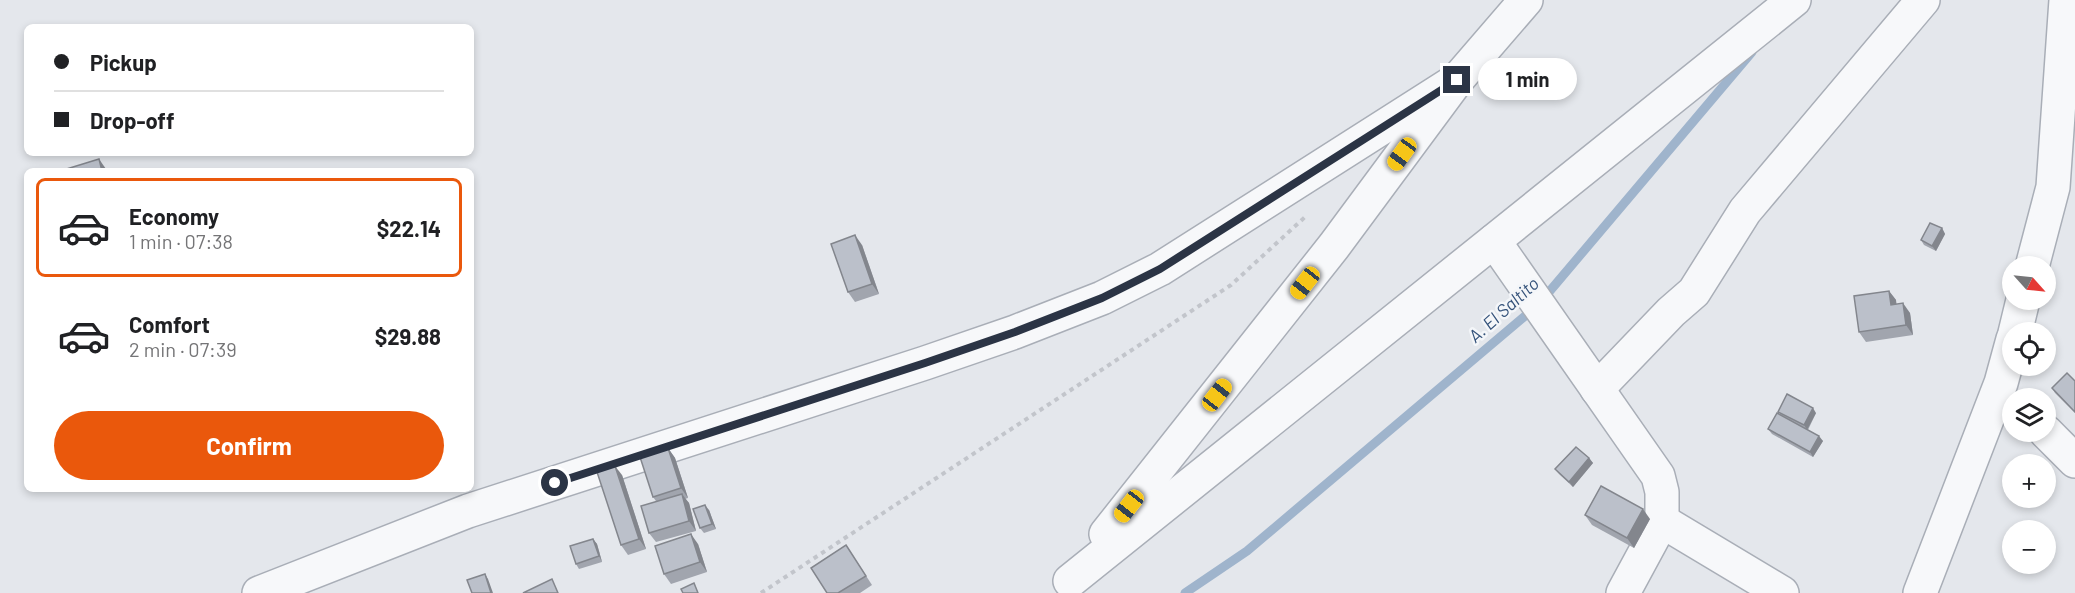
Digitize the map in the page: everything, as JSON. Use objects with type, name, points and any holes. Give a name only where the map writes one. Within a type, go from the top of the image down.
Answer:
[{"type":"street","points":[[1064,587],[1334,246],[1457,80],[1526,0]]},
{"type":"street","points":[[1064,587],[1794,0]]},
{"type":"street","points":[[1597,389],[1671,312],[1694,292],[1745,211],[1923,0]]},
{"type":"street","points":[[2035,256],[2054,187],[2066,0]]},
{"type":"street","points":[[259,593],[468,511],[925,363],[1015,332],[1102,298],[1160,269],[1457,80]]},
{"type":"street","points":[[1494,241],[1658,476],[1662,492],[1662,520],[1623,593]]},
{"type":"street","points":[[1920,593],[2002,407]]},
{"type":"street","points":[[2056,442],[2075,461]]},
{"type":"street","points":[[1662,520],[1782,593]]},
{"type":"path","points":[[761,593],[1231,285],[1309,214]]},
{"type":"building","points":[[99,159],[101,168],[70,168]]},
{"type":"building","points":[[1930,223],[1942,228],[1932,246],[1921,240]]},
{"type":"building","points":[[855,235],[872,284],[848,292],[831,244]]},
{"type":"building","points":[[1889,291],[1891,305],[1903,303],[1906,325],[1859,332],[1854,296]]},
{"type":"building","points":[[2067,373],[2075,381],[2075,412],[2056,392],[2056,388],[2052,388]]},
{"type":"building","points":[[1787,394],[1813,408],[1804,425],[1778,412]]},
{"type":"building","points":[[1777,413],[1819,436],[1810,452],[1768,429]]},
{"type":"building","points":[[1576,447],[1589,458],[1569,482],[1555,469]]},
{"type":"building","points":[[668,448],[681,488],[653,497],[640,457]]},
{"type":"building","points":[[615,466],[639,539],[621,545],[597,472]]},
{"type":"building","points":[[1601,486],[1643,509],[1627,538],[1585,515]]},
{"type":"building","points":[[682,494],[689,521],[649,533],[641,506]]},
{"type":"building","points":[[705,505],[712,524],[700,528],[693,509]]},
{"type":"building","points":[[691,534],[700,562],[664,574],[655,546]]},
{"type":"building","points":[[593,539],[599,556],[576,564],[570,546]]},
{"type":"building","points":[[846,545],[866,576],[838,593],[827,593],[811,568]]},
{"type":"building","points":[[485,574],[491,593],[472,593],[467,580]]},
{"type":"building","points":[[552,579],[558,593],[523,593]]},
{"type":"building","points":[[694,583],[698,593],[683,593],[681,589]]},
{"type":"waterway","name":"A. El Saltito","points":[[1185,593],[1247,551],[1538,305],[1752,52]]},
{"type":"route","points":[[555,483],[925,363],[1015,332],[1102,298],[1160,269],[1457,80]]}]
